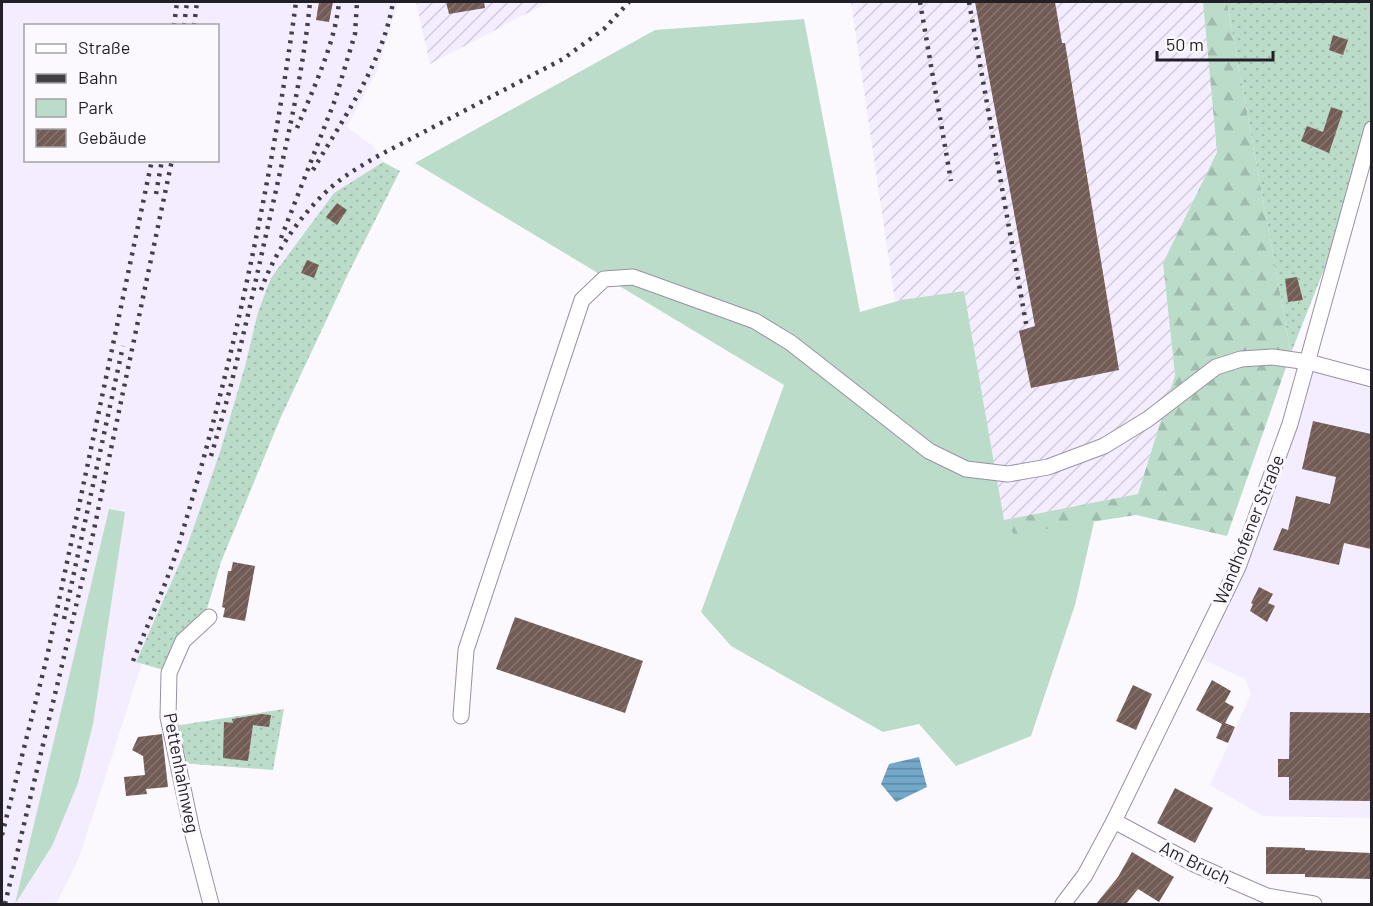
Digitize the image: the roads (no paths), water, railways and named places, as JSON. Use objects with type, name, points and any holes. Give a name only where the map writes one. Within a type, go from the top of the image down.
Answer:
[{"type":"street","name":"Wandhofener Straße","points":[[1063,904],[1085,875],[1114,821],[1238,567],[1290,424],[1371,129]]},
{"type":"street","points":[[461,716],[466,650],[582,300],[604,279],[633,277],[755,321],[791,343],[929,451],[966,469],[1008,474],[1048,467],[1104,446],[1148,419],[1216,367],[1241,359],[1273,357],[1308,362],[1371,379]]},
{"type":"street","name":"Pettenhahnweg","points":[[209,618],[183,641],[170,673],[168,717],[192,831],[211,904]]},
{"type":"street","name":"Am Bruch","points":[[1114,821],[1196,865],[1267,896],[1314,904]]},
{"type":"water","points":[[919,757],[927,787],[896,802],[881,784],[889,764]]},
{"type":"railway","points":[[174,24],[177,2]]},
{"type":"railway","points":[[184,24],[187,2]]},
{"type":"railway","points":[[194,24],[197,2]]},
{"type":"railway","points":[[133,661],[178,547],[216,413],[262,208],[296,2]]},
{"type":"railway","points":[[211,456],[243,337],[288,137],[310,2]]},
{"type":"railway","points":[[297,128],[328,50],[339,2]]},
{"type":"railway","points":[[281,238],[335,100],[355,34],[357,2]]},
{"type":"railway","points":[[313,170],[361,89],[381,47],[393,2]]},
{"type":"railway","points":[[261,290],[273,262],[298,223],[340,180],[378,156],[563,59],[604,29],[629,2]]},
{"type":"railway","points":[[920,2],[951,181]]},
{"type":"railway","points":[[969,2],[1027,329]]},
{"type":"railway","points":[[2,835],[47,657],[152,162]]},
{"type":"railway","points":[[156,194],[162,162]]},
{"type":"railway","points":[[5,904],[92,539],[172,162]]},
{"type":"railway","points":[[64,619],[123,346]]}]
